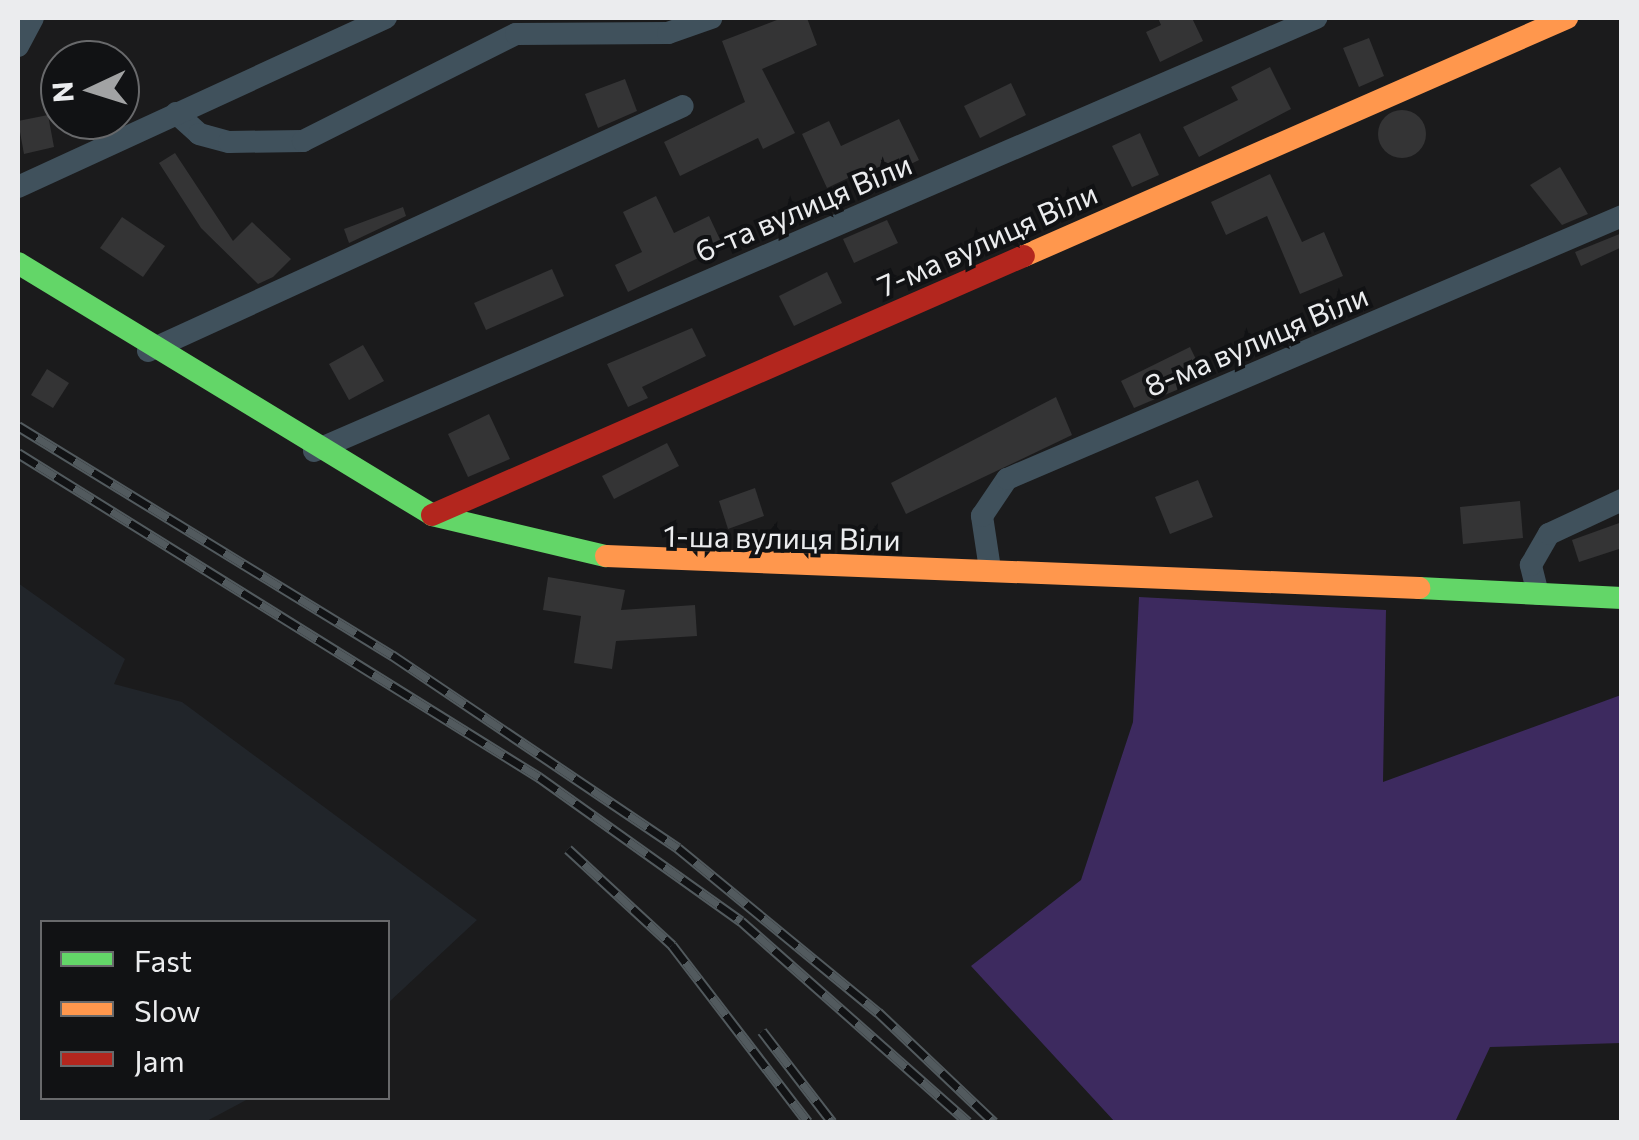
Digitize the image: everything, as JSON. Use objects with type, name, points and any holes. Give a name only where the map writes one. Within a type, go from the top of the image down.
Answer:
[{"type":"main road","name":"7-ма вулиця Віли","points":[[432,515],[1566,18]]},
{"type":"main road","name":"1-ша вулиця Віли","points":[[18,263],[148,351],[314,451],[432,515],[652,564],[990,569],[1622,598]]},
{"type":"street","points":[[18,46],[33,18]]},
{"type":"street","points":[[20,181],[386,18]]},
{"type":"street","points":[[176,113],[199,134],[229,142],[303,141],[516,34],[668,33],[710,18]]},
{"type":"street","name":"6-та вулиця Віли","points":[[314,451],[1316,18]]},
{"type":"street","points":[[148,351],[683,106]]},
{"type":"street","name":"8-ма вулиця Віли","points":[[990,569],[982,516],[1008,479],[1622,216]]},
{"type":"street","points":[[1538,594],[1532,565],[1549,534],[1622,500]]},
{"type":"shaded area","points":[[18,583],[125,659],[114,684],[182,702],[477,920],[390,1001],[390,920],[40,920],[40,1100],[246,1100],[205,1122],[18,1122]]},
{"type":"shaded area","points":[[1139,597],[1386,610],[1383,782],[1621,695],[1621,1043],[1490,1047],[1455,1122],[1115,1122],[971,966],[1081,880],[1133,722]]},
{"type":"building","points":[[782,18],[807,18],[817,45],[762,69],[795,133],[763,149],[758,138],[680,176],[664,142],[745,102],[722,41]]},
{"type":"building","points":[[1158,18],[1192,18],[1203,41],[1160,62],[1146,32],[1161,25]]},
{"type":"building","points":[[1369,38],[1384,76],[1359,87],[1343,48]]},
{"type":"building","points":[[1270,67],[1291,109],[1199,157],[1183,127],[1238,100],[1231,87]]},
{"type":"building","points":[[625,79],[637,111],[598,128],[585,94]]},
{"type":"building","points":[[1011,83],[1026,115],[980,138],[964,106]]},
{"type":"building","points":[[1402,110],[1419,117],[1426,134],[1419,151],[1402,158],[1385,151],[1378,134],[1385,117]]},
{"type":"building","points":[[40,117],[40,140],[53,140],[54,147],[24,154],[18,121]]},
{"type":"building","points":[[899,119],[919,160],[870,184],[863,171],[827,188],[802,134],[829,121],[841,146]]},
{"type":"building","points":[[1140,133],[1159,175],[1132,187],[1112,146]]},
{"type":"building","points":[[175,153],[233,241],[252,222],[291,259],[273,277],[258,284],[201,228],[159,163]]},
{"type":"building","points":[[1560,167],[1588,214],[1562,225],[1530,185]]},
{"type":"building","points":[[1270,174],[1302,242],[1324,232],[1343,276],[1300,294],[1267,216],[1226,235],[1211,202]]},
{"type":"building","points":[[656,196],[674,233],[709,216],[723,246],[628,292],[615,265],[642,252],[623,212]]},
{"type":"building","points":[[403,207],[406,216],[349,243],[344,229]]},
{"type":"building","points":[[122,217],[165,246],[143,277],[100,248]]},
{"type":"building","points":[[887,220],[898,243],[854,263],[843,239]]},
{"type":"building","points":[[1622,233],[1622,247],[1581,266],[1575,252]]},
{"type":"building","points":[[552,269],[564,296],[486,330],[474,303]]},
{"type":"building","points":[[827,272],[842,303],[794,326],[779,296]]},
{"type":"building","points":[[692,328],[706,356],[642,387],[648,398],[628,407],[607,364]]},
{"type":"building","points":[[363,345],[384,381],[349,400],[329,364]]},
{"type":"building","points":[[1190,347],[1205,378],[1134,408],[1121,381]]},
{"type":"building","points":[[47,369],[69,383],[53,408],[31,395]]},
{"type":"building","points":[[1056,397],[1072,435],[906,514],[891,483]]},
{"type":"building","points":[[489,414],[510,459],[468,477],[448,434]]},
{"type":"building","points":[[667,443],[679,466],[614,499],[602,476]]},
{"type":"building","points":[[1198,480],[1213,517],[1170,534],[1155,497]]},
{"type":"building","points":[[755,488],[764,516],[728,529],[719,501]]},
{"type":"building","points":[[1520,501],[1523,538],[1463,544],[1460,507]]},
{"type":"building","points":[[1622,522],[1622,548],[1579,562],[1572,540]]},
{"type":"building","points":[[548,577],[625,590],[621,610],[695,605],[697,636],[616,641],[612,669],[574,663],[581,616],[543,610]]},
{"type":"railway","points":[[18,426],[392,655],[678,848],[878,1012],[994,1122]]},
{"type":"railway","points":[[18,453],[539,777],[741,921],[968,1122]]},
{"type":"railway","points":[[568,849],[672,945],[808,1122]]},
{"type":"railway","points":[[762,1031],[832,1122]]},
{"type":"traffic: fast","points":[[18,263],[432,515],[606,556]]},
{"type":"traffic: fast","points":[[1419,588],[1622,598]]},
{"type":"traffic: slow","points":[[1024,256],[1567,18]]},
{"type":"traffic: slow","points":[[606,556],[1419,588]]},
{"type":"traffic: jam","points":[[432,515],[1024,256]]}]
